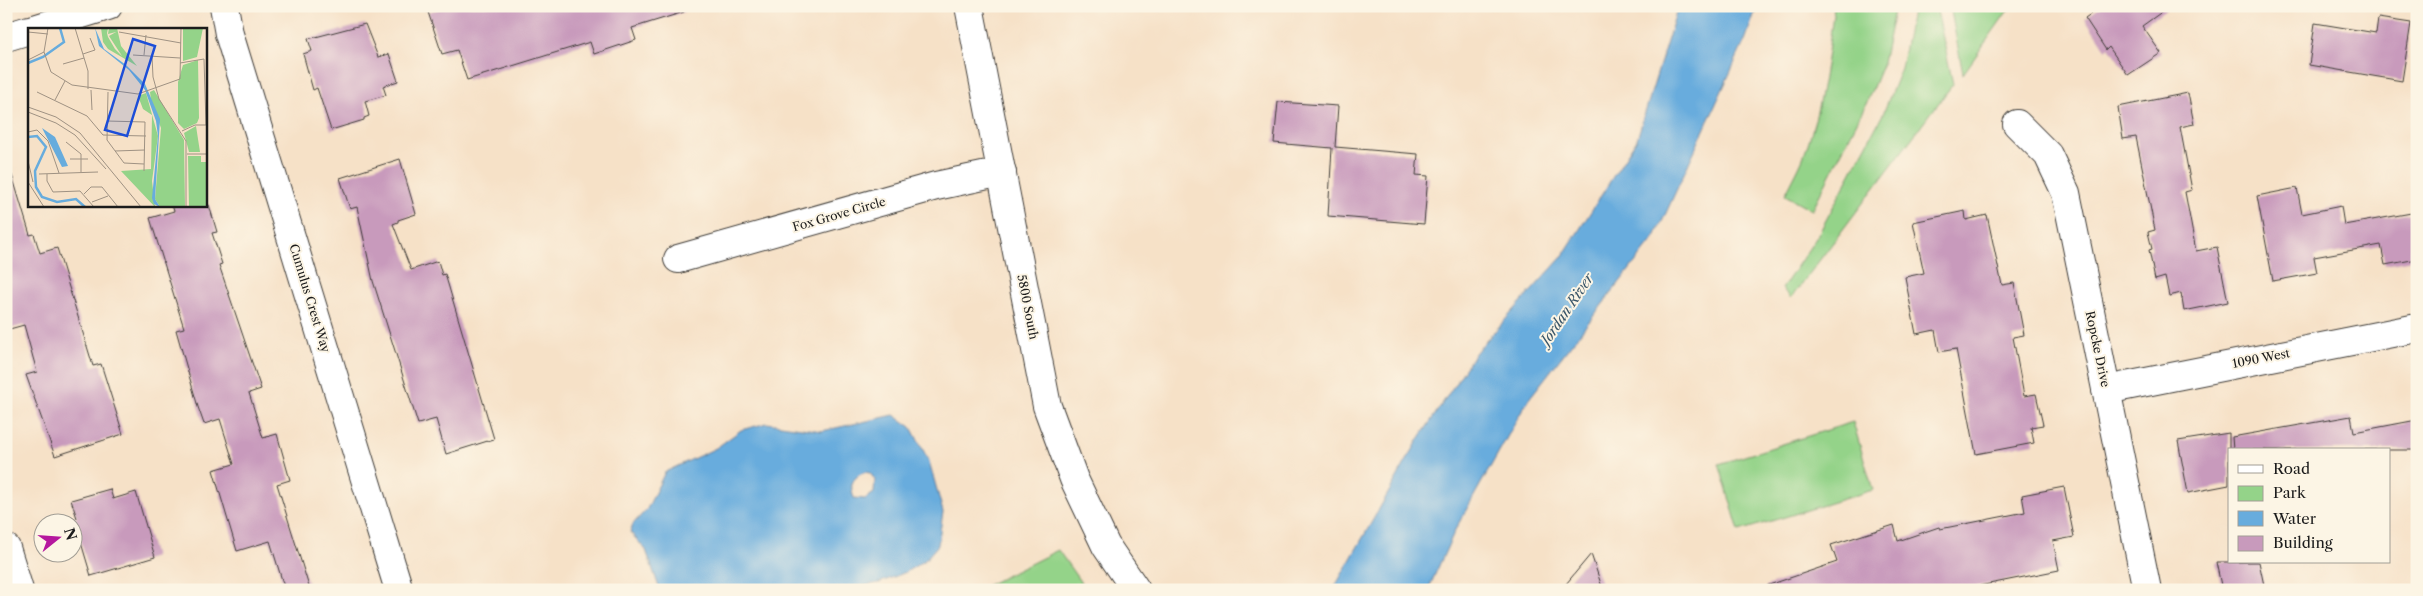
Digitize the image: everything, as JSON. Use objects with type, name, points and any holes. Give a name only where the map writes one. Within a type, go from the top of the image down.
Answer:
[{"type":"street","points":[[37,28],[108,6]]},
{"type":"street","name":"Cumulus Crest Way","points":[[224,6],[229,34],[399,590]]},
{"type":"street","name":"5800 South","points":[[969,6],[1047,406],[1074,478],[1106,546],[1136,590]]},
{"type":"street","points":[[6,37],[28,30]]},
{"type":"street","name":"Ropcke Drive","points":[[2017,124],[2048,155],[2066,193],[2147,590]]},
{"type":"street","name":"Fox Grove Circle","points":[[678,259],[936,186],[1002,172]]},
{"type":"street","name":"1090 West","points":[[2106,390],[2417,328]]},
{"type":"street","points":[[6,548],[19,590]]},
{"type":"green space","points":[[1834,6],[1895,6],[1883,63],[1866,104],[1812,210],[1785,195],[1804,156],[1812,133],[1827,61]]},
{"type":"green space","points":[[1913,6],[1936,6],[1953,84],[1791,298],[1782,289],[1818,235],[1883,114],[1901,68]]},
{"type":"green space","points":[[1950,6],[2011,6],[1963,74]]},
{"type":"green space","points":[[1853,422],[1873,490],[1739,531],[1719,464]]},
{"type":"green space","points":[[1058,550],[1086,590],[985,590],[986,586]]},
{"type":"water","name":"Jordan River","points":[[1678,6],[1757,6],[1746,38],[1655,237],[1528,400],[1456,528],[1428,590],[1333,590],[1419,439],[1476,352],[1562,257],[1637,139]]},
{"type":"water","points":[[894,415],[911,427],[929,461],[943,512],[938,545],[925,560],[906,572],[879,583],[843,590],[660,590],[646,550],[630,532],[633,524],[647,509],[665,472],[716,448],[741,430],[767,423],[822,431]],"holes":[[[865,472],[870,473],[875,480],[874,493],[865,499],[854,498],[852,489],[854,479]]]},
{"type":"building","points":[[449,6],[683,6],[684,12],[632,28],[636,40],[594,54],[590,42],[467,80],[457,50],[442,54],[428,12]]},
{"type":"building","points":[[2102,6],[2170,6],[2142,26],[2161,53],[2128,75],[2109,47],[2106,50],[2085,18]]},
{"type":"building","points":[[2378,18],[2411,23],[2402,81],[2309,65],[2315,23],[2376,33]]},
{"type":"building","points":[[365,24],[378,57],[389,54],[398,81],[383,86],[386,95],[365,101],[369,116],[364,118],[364,120],[331,130],[317,88],[313,90],[303,54],[312,51],[308,39]]},
{"type":"building","points":[[2188,93],[2194,124],[2180,127],[2192,190],[2185,192],[2196,251],[2217,247],[2228,302],[2184,311],[2181,293],[2169,296],[2165,277],[2155,280],[2149,250],[2152,249],[2148,232],[2155,230],[2136,137],[2123,139],[2118,107]]},
{"type":"building","points":[[1278,102],[1338,106],[1335,147],[1418,154],[1416,175],[1428,176],[1424,224],[1328,216],[1332,148],[1274,143]]},
{"type":"building","points":[[400,159],[416,214],[398,220],[398,222],[393,224],[411,270],[438,261],[442,275],[445,274],[494,439],[446,454],[436,419],[418,424],[373,281],[357,207],[350,209],[340,178]]},
{"type":"building","points":[[12,175],[30,235],[34,234],[40,253],[57,248],[93,366],[101,364],[123,434],[55,456],[26,375],[37,372],[24,325],[6,330],[6,176]]},
{"type":"building","points":[[2297,188],[2302,214],[2341,206],[2344,225],[2417,212],[2417,259],[2385,265],[2381,245],[2314,257],[2317,273],[2273,281],[2257,196]]},
{"type":"building","points":[[209,205],[217,232],[212,233],[222,264],[219,265],[261,389],[249,393],[263,438],[277,434],[290,480],[277,484],[310,590],[285,590],[270,541],[237,551],[213,470],[234,464],[220,419],[204,424],[198,407],[176,330],[184,328],[150,218],[174,211],[172,206]]},
{"type":"building","points":[[1965,211],[1966,220],[1987,215],[2002,285],[2014,283],[2024,335],[2013,337],[2024,396],[2036,394],[2043,425],[2031,427],[2034,443],[1976,454],[1956,349],[1939,352],[1935,330],[1916,334],[1905,277],[1924,273],[1913,222]]},
{"type":"building","points":[[2351,416],[2354,432],[2417,420],[2417,450],[2390,450],[2390,448],[2233,448],[2232,437]]},
{"type":"building","points":[[2229,433],[2228,485],[2188,493],[2178,441]]},
{"type":"building","points":[[2064,487],[2074,537],[2053,541],[2059,570],[1959,590],[1767,590],[1766,586],[1837,562],[1831,545],[1894,525],[1898,541],[1939,527],[1940,529],[2025,512],[2022,495]]},
{"type":"building","points":[[110,489],[113,499],[136,492],[155,557],[91,576],[82,546],[82,514],[76,514],[71,500]]},
{"type":"building","points":[[1591,554],[1603,590],[1561,590]]},
{"type":"building","points":[[2216,562],[2259,564],[2265,590],[2222,590]]}]
